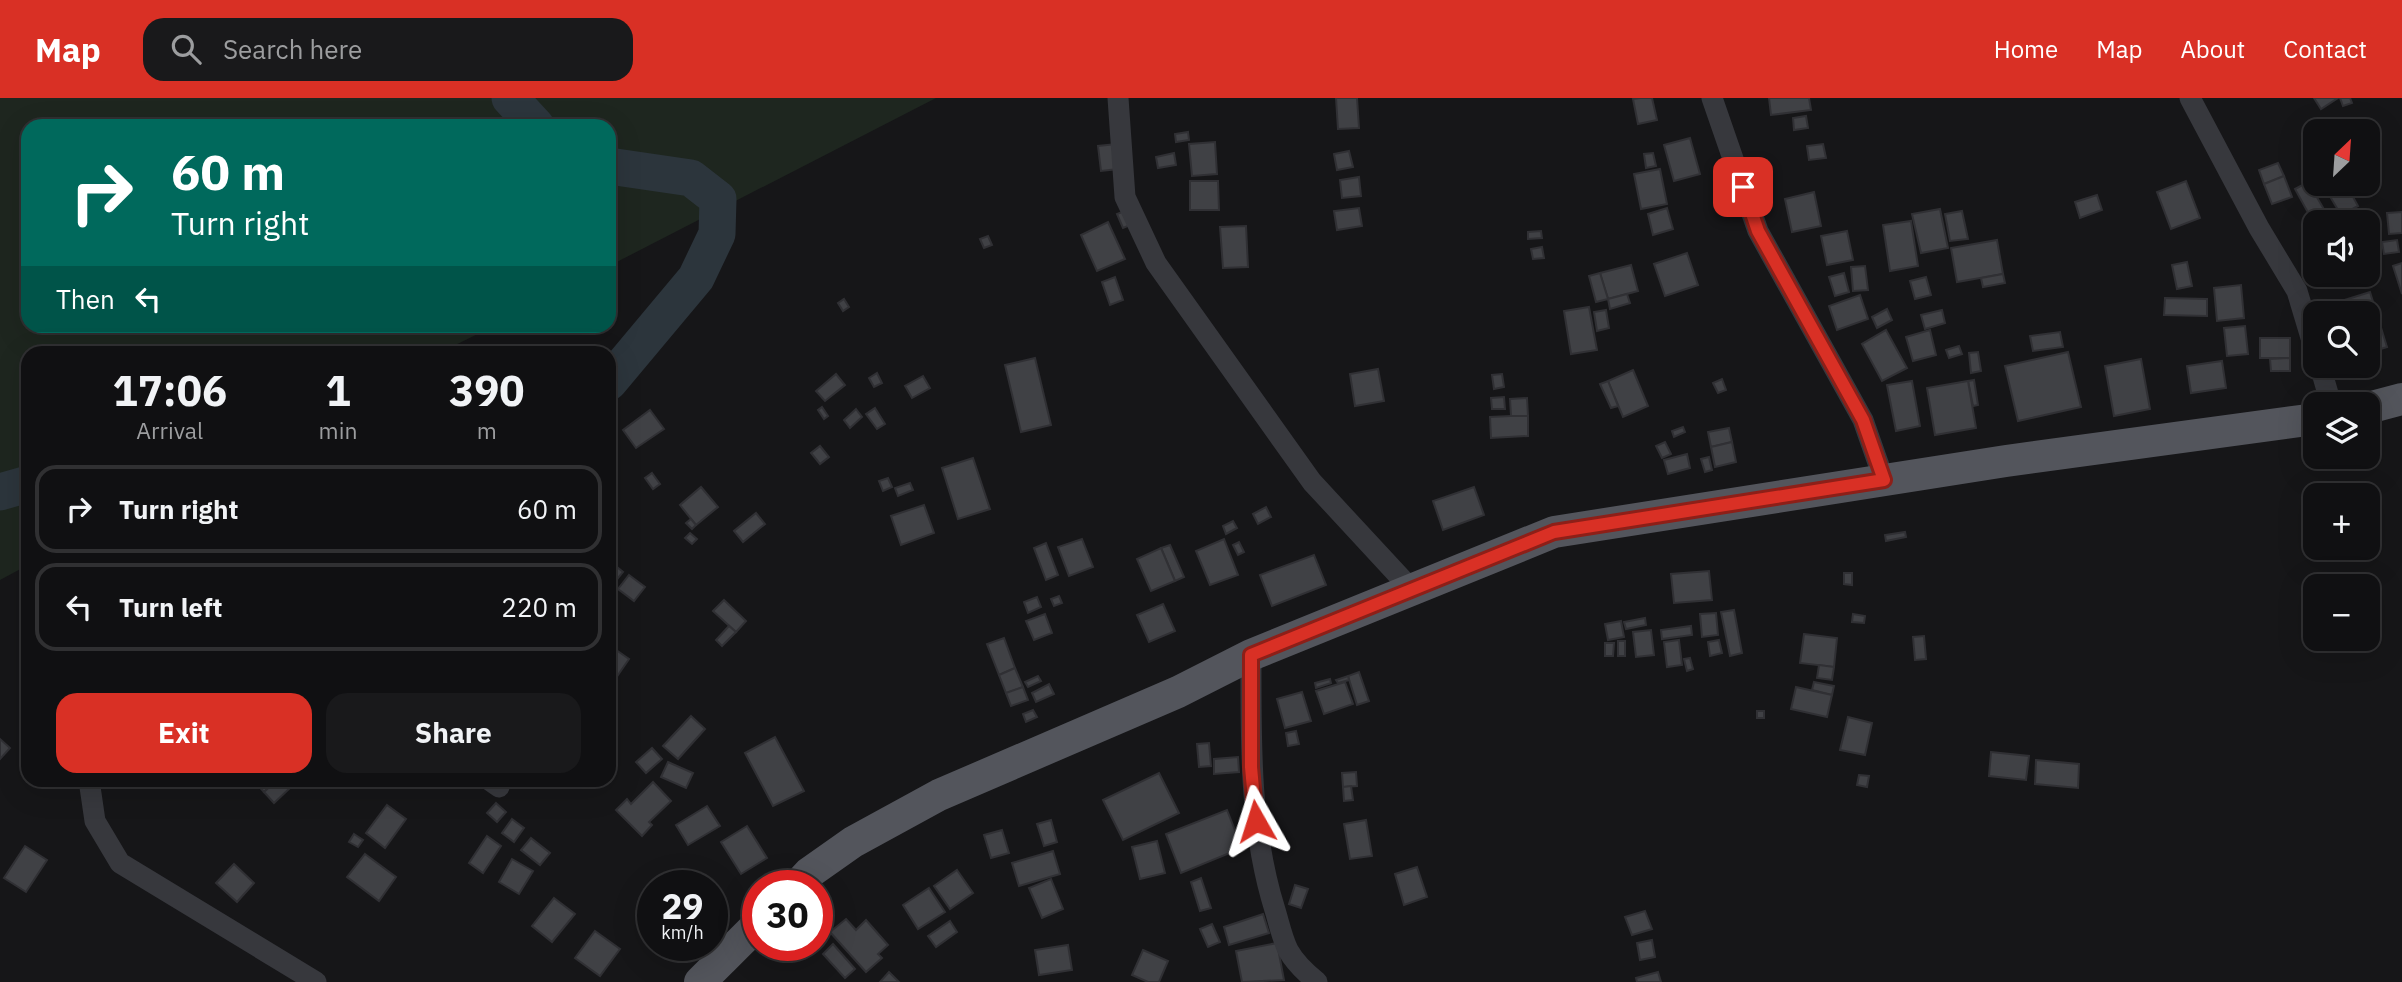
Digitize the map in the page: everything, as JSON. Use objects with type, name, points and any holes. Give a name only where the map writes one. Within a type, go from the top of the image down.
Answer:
[{"type":"main road","points":[[2380,405],[2402,399]]},
{"type":"main road","points":[[813,870],[853,842],[939,795],[1178,692],[1251,655],[1554,532],[1884,480],[2303,421]]},
{"type":"main road","points":[[700,982],[742,940]]},
{"type":"street","points":[[1118,98],[1125,197],[1156,263],[1312,482],[1412,590]]},
{"type":"street","points":[[1712,98],[1758,231],[1863,420],[1884,480]]},
{"type":"street","points":[[2190,98],[2259,228],[2297,291],[2303,311]]},
{"type":"street","points":[[1251,655],[1251,767],[1256,821],[1266,879],[1288,950],[1301,968],[1317,982]]},
{"type":"street","points":[[90,787],[95,821],[120,863],[316,982]]},
{"type":"shaded area","points":[[0,98],[936,98],[616,262],[616,119],[21,119],[21,333],[480,333],[453,346],[21,346],[21,569],[0,580]]},
{"type":"building","points":[[1336,98],[1357,98],[1359,128],[1338,129]]},
{"type":"building","points":[[1652,98],[1657,120],[1638,124],[1633,99]]},
{"type":"building","points":[[1769,98],[1809,98],[1811,110],[1771,115]]},
{"type":"building","points":[[2314,98],[2338,98],[2321,109]]},
{"type":"building","points":[[2340,98],[2350,98],[2352,103],[2343,106]]},
{"type":"building","points":[[1806,116],[1808,128],[1794,130],[1793,118]]},
{"type":"building","points":[[1188,132],[1189,140],[1176,142],[1175,134]]},
{"type":"building","points":[[1690,138],[1700,174],[1674,181],[1664,145]]},
{"type":"building","points":[[1215,142],[1217,174],[1192,176],[1189,144]]},
{"type":"building","points":[[1116,144],[1118,169],[1101,171],[1098,146]]},
{"type":"building","points":[[1823,144],[1826,158],[1809,160],[1807,146]]},
{"type":"building","points":[[1349,151],[1353,167],[1337,170],[1334,154]]},
{"type":"building","points":[[1174,153],[1176,165],[1158,168],[1156,157]]},
{"type":"building","points":[[1653,153],[1656,166],[1646,168],[1644,154]]},
{"type":"building","points":[[2278,163],[2284,176],[2264,184],[2259,170]]},
{"type":"building","points":[[1660,169],[1667,204],[1641,209],[1634,174]]},
{"type":"building","points":[[2284,176],[2292,197],[2272,204],[2264,184]]},
{"type":"building","points":[[1359,177],[1361,196],[1342,198],[1340,180]]},
{"type":"building","points":[[1190,181],[1218,181],[1219,210],[1190,210]]},
{"type":"building","points":[[2186,181],[2200,218],[2171,229],[2157,192]]},
{"type":"building","points":[[2303,185],[2303,196],[2316,196],[2324,210],[2307,210],[2295,189]]},
{"type":"building","points":[[1814,192],[1821,226],[1792,232],[1785,199]]},
{"type":"building","points":[[2097,195],[2102,210],[2080,218],[2075,202]]},
{"type":"building","points":[[2330,196],[2353,196],[2358,206],[2350,210],[2338,210]]},
{"type":"building","points":[[1359,208],[1362,226],[1337,230],[1334,211]]},
{"type":"building","points":[[1667,208],[1673,229],[1653,235],[1648,214]]},
{"type":"building","points":[[1129,209],[1135,223],[1123,228],[1117,214]]},
{"type":"building","points":[[1940,209],[1948,248],[1921,253],[1912,214]]},
{"type":"building","points":[[1962,211],[1968,239],[1950,241],[1945,214]]},
{"type":"building","points":[[2402,212],[2402,233],[2389,234],[2387,213]]},
{"type":"building","points":[[1911,221],[1918,266],[1890,271],[1883,225]]},
{"type":"building","points":[[1108,222],[1125,259],[1097,271],[1081,235]]},
{"type":"building","points":[[1246,226],[1248,267],[1223,268],[1220,227]]},
{"type":"building","points":[[1541,231],[1542,238],[1528,239],[1528,232]]},
{"type":"building","points":[[1847,231],[1853,260],[1827,265],[1821,236]]},
{"type":"building","points":[[988,236],[992,245],[984,248],[980,239]]},
{"type":"building","points":[[1997,240],[2003,274],[1957,282],[1951,248]]},
{"type":"building","points":[[2397,240],[2399,252],[2384,254],[2382,242]]},
{"type":"building","points":[[1542,247],[1544,258],[1533,259],[1531,249]]},
{"type":"building","points":[[1687,253],[1698,285],[1665,296],[1654,264]]},
{"type":"building","points":[[2187,262],[2192,286],[2177,289],[2172,265]]},
{"type":"building","points":[[2402,263],[2402,294],[2393,266]]},
{"type":"building","points":[[1631,265],[1638,291],[1608,299],[1600,273]]},
{"type":"building","points":[[1865,266],[1868,290],[1853,291],[1851,267]]},
{"type":"building","points":[[1600,273],[1608,299],[1596,302],[1589,276]]},
{"type":"building","points":[[1844,273],[1849,292],[1835,296],[1829,277]]},
{"type":"building","points":[[2003,274],[2005,283],[1983,287],[1981,278]]},
{"type":"building","points":[[1115,277],[1123,300],[1110,305],[1102,282]]},
{"type":"building","points":[[1926,277],[1931,295],[1915,299],[1910,281]]},
{"type":"building","points":[[2241,285],[2244,318],[2217,321],[2214,288]]},
{"type":"building","points":[[2370,292],[2373,301],[2342,301]]},
{"type":"building","points":[[1627,294],[1630,303],[1610,309],[1608,299]]},
{"type":"building","points":[[1860,295],[1868,319],[1837,330],[1829,306]]},
{"type":"building","points":[[2165,298],[2207,299],[2207,316],[2164,315]]},
{"type":"building","points":[[844,299],[849,307],[843,311],[838,303]]},
{"type":"building","points":[[1589,307],[1597,350],[1571,354],[1564,311]]},
{"type":"building","points":[[1887,309],[1892,320],[1877,328],[1872,317]]},
{"type":"building","points":[[1606,310],[1609,328],[1597,331],[1594,312]]},
{"type":"building","points":[[1942,310],[1945,323],[1925,329],[1921,315]]},
{"type":"building","points":[[2380,324],[2387,347],[2380,349]]},
{"type":"building","points":[[2245,326],[2248,354],[2227,356],[2224,328]]},
{"type":"building","points":[[1886,330],[1907,368],[1882,381],[1862,344]]},
{"type":"building","points":[[1930,330],[1936,355],[1913,361],[1906,337]]},
{"type":"building","points":[[2060,332],[2063,347],[2033,351],[2030,336]]},
{"type":"building","points":[[2260,338],[2290,338],[2290,358],[2260,358]]},
{"type":"building","points":[[1959,346],[1962,354],[1949,358],[1946,350]]},
{"type":"building","points":[[1978,352],[1981,371],[1971,373],[1969,353]]},
{"type":"building","points":[[2068,352],[2081,407],[2018,421],[2005,366]]},
{"type":"building","points":[[1035,358],[1051,425],[1021,432],[1005,365]]},
{"type":"building","points":[[2290,358],[2290,371],[2271,371],[2270,359]]},
{"type":"building","points":[[2141,359],[2150,409],[2114,416],[2105,366]]},
{"type":"building","points":[[2222,361],[2226,388],[2191,393],[2187,366]]},
{"type":"building","points":[[1378,369],[1384,401],[1355,406],[1350,374]]},
{"type":"building","points":[[1633,370],[1648,406],[1623,417],[1608,381]]},
{"type":"building","points":[[877,373],[882,383],[874,387],[869,378]]},
{"type":"building","points":[[836,374],[845,385],[825,401],[816,391]]},
{"type":"building","points":[[1502,374],[1504,387],[1494,389],[1492,375]]},
{"type":"building","points":[[923,376],[930,388],[912,398],[905,386]]},
{"type":"building","points":[[1722,379],[1726,390],[1718,393],[1713,383]]},
{"type":"building","points":[[1974,380],[1978,405],[1973,406],[1968,381]]},
{"type":"building","points":[[1608,381],[1618,406],[1611,408],[1600,384]]},
{"type":"building","points":[[1912,381],[1920,426],[1896,431],[1887,385]]},
{"type":"building","points":[[1968,381],[1976,428],[1935,435],[1927,388]]},
{"type":"building","points":[[1504,397],[1505,409],[1492,409],[1491,398]]},
{"type":"building","points":[[1527,398],[1528,416],[1511,416],[1510,399]]},
{"type":"building","points":[[822,407],[828,416],[824,419],[818,410]]},
{"type":"building","points":[[875,408],[885,424],[877,429],[866,414]]},
{"type":"building","points":[[856,409],[862,417],[850,428],[844,420]]},
{"type":"building","points":[[650,410],[664,429],[636,448],[623,430]]},
{"type":"building","points":[[1528,416],[1528,436],[1491,438],[1490,417]]},
{"type":"building","points":[[1683,427],[1685,432],[1674,437],[1672,431]]},
{"type":"building","points":[[1729,428],[1732,442],[1711,447],[1708,432]]},
{"type":"building","points":[[1665,442],[1671,454],[1662,458],[1656,446]]},
{"type":"building","points":[[1732,442],[1736,462],[1715,467],[1711,447]]},
{"type":"building","points":[[820,446],[829,457],[820,464],[811,453]]},
{"type":"building","points":[[1687,454],[1690,468],[1668,474],[1664,460]]},
{"type":"building","points":[[1709,457],[1712,470],[1705,472],[1701,459]]},
{"type":"building","points":[[973,458],[990,509],[958,519],[942,468]]},
{"type":"building","points":[[652,473],[660,484],[653,489],[645,478]]},
{"type":"building","points":[[888,478],[892,487],[883,491],[879,481]]},
{"type":"building","points":[[910,483],[913,490],[898,496],[895,488]]},
{"type":"building","points":[[701,487],[718,507],[696,525],[680,505]]},
{"type":"building","points":[[1474,487],[1484,515],[1443,530],[1433,501]]},
{"type":"building","points":[[924,505],[934,533],[901,545],[891,516]]},
{"type":"building","points":[[1266,507],[1271,517],[1258,524],[1253,514]]},
{"type":"building","points":[[756,513],[765,524],[743,542],[734,531]]},
{"type":"building","points":[[691,519],[696,525],[692,529],[686,523]]},
{"type":"building","points":[[1233,521],[1237,528],[1226,534],[1223,526]]},
{"type":"building","points":[[1905,532],[1906,537],[1886,541],[1885,535]]},
{"type":"building","points":[[690,533],[697,539],[692,544],[685,538]]},
{"type":"building","points":[[1082,539],[1093,567],[1069,576],[1058,547]]},
{"type":"building","points":[[1224,539],[1238,575],[1210,585],[1196,551]]},
{"type":"building","points":[[1239,542],[1244,552],[1238,555],[1233,545]]},
{"type":"building","points":[[1046,543],[1058,575],[1046,580],[1034,548]]},
{"type":"building","points":[[1170,545],[1184,577],[1175,581],[1161,548]]},
{"type":"building","points":[[1161,548],[1175,581],[1151,591],[1137,559]]},
{"type":"building","points":[[1314,555],[1326,585],[1272,606],[1260,575]]},
{"type":"building","points":[[616,568],[623,572],[616,581]]},
{"type":"building","points":[[1709,571],[1712,600],[1674,603],[1671,574]]},
{"type":"building","points":[[1844,573],[1852,573],[1852,585],[1844,584]]},
{"type":"building","points":[[629,575],[645,587],[634,601],[618,589]]},
{"type":"building","points":[[1059,596],[1062,603],[1054,606],[1051,599]]},
{"type":"building","points":[[1037,597],[1041,607],[1028,613],[1024,602]]},
{"type":"building","points":[[724,600],[746,621],[736,632],[713,611]]},
{"type":"building","points":[[1163,604],[1175,631],[1149,642],[1137,615]]},
{"type":"building","points":[[1734,610],[1742,653],[1730,656],[1721,612]]},
{"type":"building","points":[[1716,613],[1718,635],[1702,637],[1700,614]]},
{"type":"building","points":[[1045,614],[1052,633],[1034,640],[1026,621]]},
{"type":"building","points":[[1853,614],[1865,616],[1864,623],[1852,622]]},
{"type":"building","points":[[1645,618],[1646,625],[1626,629],[1624,622]]},
{"type":"building","points":[[1621,621],[1624,637],[1608,640],[1605,624]]},
{"type":"building","points":[[729,626],[736,632],[722,646],[716,640]]},
{"type":"building","points":[[1691,626],[1692,635],[1662,639],[1661,630]]},
{"type":"building","points":[[1651,630],[1654,655],[1636,657],[1633,632]]},
{"type":"building","points":[[1804,634],[1837,638],[1834,667],[1800,663]]},
{"type":"building","points":[[1924,636],[1926,659],[1915,660],[1913,637]]},
{"type":"building","points":[[1004,638],[1015,668],[999,675],[987,644]]},
{"type":"building","points":[[1679,640],[1682,665],[1667,667],[1664,642]]},
{"type":"building","points":[[1719,640],[1722,653],[1710,656],[1708,642]]},
{"type":"building","points":[[1618,641],[1625,641],[1625,656],[1618,656]]},
{"type":"building","points":[[1605,643],[1614,643],[1613,656],[1605,656]]},
{"type":"building","points":[[616,650],[629,659],[616,678]]},
{"type":"building","points":[[1690,658],[1693,669],[1687,671],[1684,659]]},
{"type":"building","points":[[1819,665],[1834,667],[1832,680],[1817,678]]},
{"type":"building","points":[[1015,668],[1023,687],[1006,693],[999,675]]},
{"type":"building","points":[[1359,672],[1369,701],[1357,705],[1348,676]]},
{"type":"building","points":[[1038,676],[1041,681],[1028,687],[1025,682]]},
{"type":"building","points":[[1348,676],[1349,680],[1338,683],[1336,680]]},
{"type":"building","points":[[1330,679],[1331,683],[1316,688],[1315,683]]},
{"type":"building","points":[[1345,682],[1353,704],[1324,714],[1316,691]]},
{"type":"building","points":[[1814,682],[1834,686],[1832,695],[1812,690]]},
{"type":"building","points":[[1049,684],[1054,694],[1036,702],[1032,693]]},
{"type":"building","points":[[1023,687],[1028,700],[1011,706],[1006,693]]},
{"type":"building","points":[[1796,687],[1832,695],[1827,717],[1791,709]]},
{"type":"building","points":[[1302,692],[1311,721],[1285,728],[1277,699]]},
{"type":"building","points":[[1033,710],[1037,717],[1026,722],[1023,714]]},
{"type":"building","points":[[1757,711],[1764,711],[1764,718],[1757,718]]},
{"type":"building","points":[[691,716],[705,729],[678,759],[663,746]]},
{"type":"building","points":[[1848,717],[1872,723],[1865,755],[1840,750]]},
{"type":"building","points":[[1296,731],[1299,744],[1288,746],[1286,733]]},
{"type":"building","points":[[775,737],[804,791],[773,806],[745,753]]},
{"type":"building","points":[[0,739],[10,748],[0,759]]},
{"type":"building","points":[[1209,743],[1211,766],[1199,767],[1197,744]]},
{"type":"building","points":[[652,748],[662,759],[646,773],[636,762]]},
{"type":"building","points":[[1991,752],[2029,756],[2026,780],[1989,776]]},
{"type":"building","points":[[1238,757],[1239,772],[1214,774],[1214,759]]},
{"type":"building","points":[[2036,760],[2079,764],[2078,788],[2035,784]]},
{"type":"building","points":[[668,762],[693,773],[686,788],[661,777]]},
{"type":"building","points":[[1356,772],[1357,786],[1343,787],[1342,773]]},
{"type":"building","points":[[1159,773],[1179,813],[1123,840],[1103,800]]},
{"type":"building","points":[[1859,775],[1869,776],[1867,787],[1857,785]]},
{"type":"building","points":[[653,782],[671,801],[649,822],[652,825],[642,836],[616,810],[627,799],[631,804]]},
{"type":"building","points":[[1351,786],[1353,800],[1344,801],[1343,787]]},
{"type":"building","points":[[269,787],[289,789],[274,803],[264,792]]},
{"type":"building","points":[[496,803],[506,812],[497,822],[487,813]]},
{"type":"building","points":[[387,805],[406,819],[385,848],[366,833]]},
{"type":"building","points":[[707,806],[720,826],[688,845],[676,825]]},
{"type":"building","points":[[1227,810],[1242,848],[1181,873],[1166,834]]},
{"type":"building","points":[[512,819],[524,828],[514,842],[502,833]]},
{"type":"building","points":[[1051,820],[1057,842],[1044,846],[1037,824]]},
{"type":"building","points":[[1366,820],[1372,856],[1350,859],[1344,824]]},
{"type":"building","points":[[747,826],[767,858],[748,870],[742,870],[741,874],[721,842]]},
{"type":"building","points":[[1002,830],[1009,853],[991,858],[984,835]]},
{"type":"building","points":[[354,834],[363,840],[358,847],[349,842]]},
{"type":"building","points":[[487,836],[501,846],[483,873],[469,863]]},
{"type":"building","points":[[531,838],[550,853],[540,865],[521,850]]},
{"type":"building","points":[[1157,841],[1165,873],[1140,879],[1132,847]]},
{"type":"building","points":[[25,846],[47,860],[26,892],[4,878]]},
{"type":"building","points":[[1053,851],[1060,874],[1019,886],[1012,863]]},
{"type":"building","points":[[365,854],[396,877],[379,901],[347,877]]},
{"type":"building","points":[[512,859],[533,871],[519,894],[499,882]]},
{"type":"building","points":[[234,864],[254,883],[237,902],[216,883]]},
{"type":"building","points":[[1417,867],[1427,897],[1404,905],[1395,874]]},
{"type":"building","points":[[957,870],[973,893],[950,909],[934,886]]},
{"type":"building","points":[[1201,878],[1211,908],[1200,911],[1191,882]]},
{"type":"building","points":[[1051,879],[1063,909],[1042,918],[1029,888]]},
{"type":"building","points":[[1295,885],[1308,889],[1301,908],[1289,904]]},
{"type":"building","points":[[929,888],[945,912],[918,929],[903,905]]},
{"type":"building","points":[[554,898],[575,914],[552,942],[532,926]]},
{"type":"building","points":[[1645,911],[1652,929],[1632,935],[1625,917]]},
{"type":"building","points":[[1263,914],[1269,933],[1229,945],[1224,927]]},
{"type":"building","points":[[846,919],[856,930],[866,920],[888,945],[878,954],[882,958],[866,972],[833,935],[833,930]]},
{"type":"building","points":[[950,921],[957,932],[936,947],[928,936]]},
{"type":"building","points":[[1212,924],[1220,942],[1208,947],[1200,929]]},
{"type":"building","points":[[595,931],[620,949],[600,976],[575,958]]},
{"type":"building","points":[[1652,940],[1655,957],[1640,960],[1637,943]]},
{"type":"building","points":[[1277,943],[1284,980],[1242,982],[1236,951]]},
{"type":"building","points":[[833,944],[855,969],[845,978],[829,961],[833,961]]},
{"type":"building","points":[[1068,945],[1072,970],[1039,975],[1035,950]]},
{"type":"building","points":[[1143,950],[1168,961],[1159,982],[1148,982],[1132,975]]},
{"type":"building","points":[[889,972],[899,982],[880,982]]},
{"type":"building","points":[[1658,972],[1661,982],[1637,982],[1636,978]]},
{"type":"waterway","points":[[510,98],[530,119]]},
{"type":"waterway","points":[[616,167],[691,178],[718,199],[717,234],[696,278],[616,374]]},
{"type":"waterway","points":[[0,492],[21,486]]},
{"type":"route","points":[[1256,821],[1251,767],[1251,655],[1554,532],[1884,480],[1863,420],[1758,231],[1743,187]]}]
